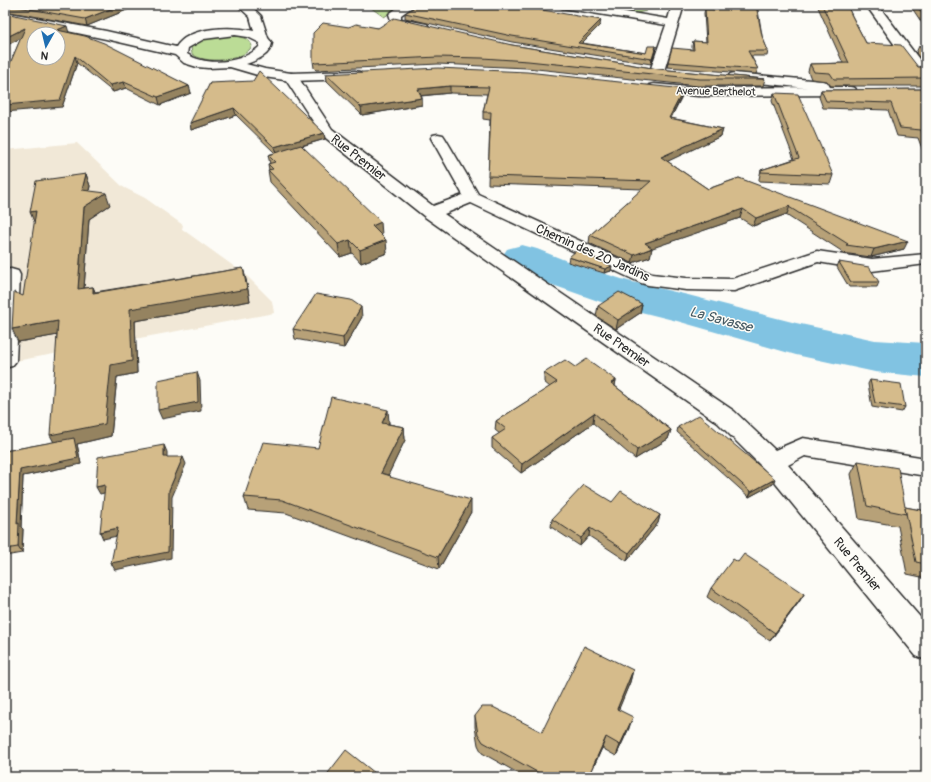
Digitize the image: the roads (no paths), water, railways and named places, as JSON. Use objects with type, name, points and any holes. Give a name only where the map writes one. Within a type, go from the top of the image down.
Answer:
[{"type":"street","points":[[409,5],[395,14],[396,21],[435,29]]},
{"type":"street","points":[[562,5],[672,23]]},
{"type":"street","points":[[657,71],[678,5]]},
{"type":"street","points":[[872,5],[920,70]]},
{"type":"street","points":[[9,17],[106,35],[180,52],[185,59],[197,63],[216,65],[246,60],[259,54],[265,46],[255,16],[241,12],[233,26],[223,32]]},
{"type":"street","points":[[106,35],[170,38],[202,36],[223,32],[246,32],[262,38]]},
{"type":"street","points":[[180,52],[186,43],[202,36]]},
{"type":"street","points":[[259,54],[265,63],[273,70],[290,77]]},
{"type":"street","points":[[230,63],[264,74],[290,77],[370,74]]},
{"type":"street","points":[[642,68],[672,72]]},
{"type":"street","name":"Rue Premier","points":[[290,77],[327,132],[431,213],[726,417],[772,462],[926,646]]},
{"type":"street","points":[[726,77],[822,85],[826,92]]},
{"type":"street","name":"Avenue Berthelot","points":[[641,87],[698,92],[864,91]]},
{"type":"street","points":[[431,213],[472,197],[438,138]]},
{"type":"street","name":"Chemin des 20 Jardins","points":[[472,197],[648,279],[686,284],[734,285],[817,256],[872,265],[926,259]]},
{"type":"street","points":[[5,276],[11,275],[5,361]]},
{"type":"street","points":[[772,462],[803,447],[926,467]]},
{"type":"waterway","name":"La Savasse","points":[[522,258],[562,274],[617,292],[688,309],[796,339],[875,356],[926,360]]}]
